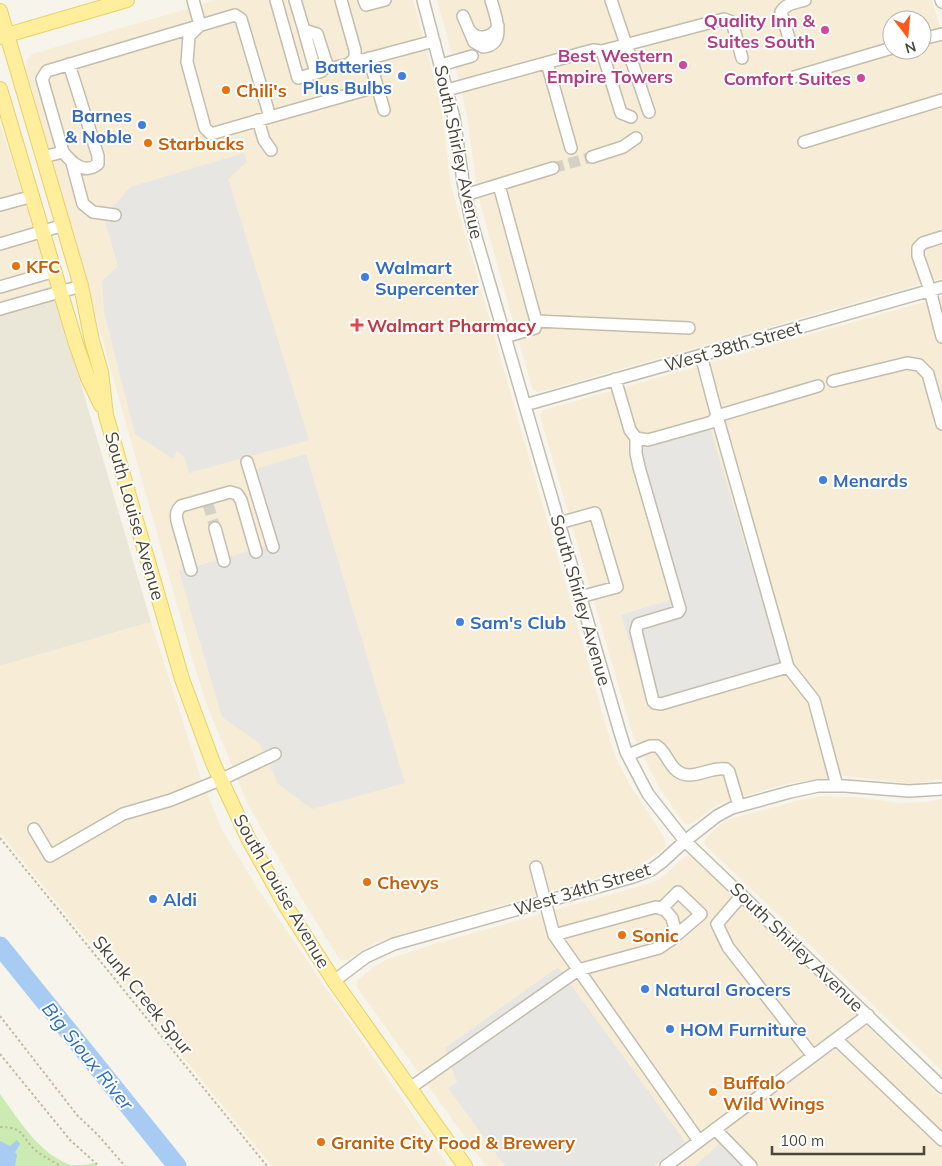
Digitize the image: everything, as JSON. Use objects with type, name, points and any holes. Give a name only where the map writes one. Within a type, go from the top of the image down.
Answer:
[{"type":"main road","points":[[4,36],[127,0]]},
{"type":"main road","name":"South Louise Avenue","points":[[0,12],[4,36],[64,225],[81,286],[92,341],[101,372],[106,415],[193,713],[220,780],[261,863],[334,981],[465,1166]]},
{"type":"main road","name":"South Louise Avenue","points":[[0,89],[88,378],[106,415]]},
{"type":"street","points":[[193,0],[200,25]]},
{"type":"street","points":[[276,0],[298,78],[349,64],[355,58],[355,50],[341,0]]},
{"type":"street","points":[[295,0],[316,73]]},
{"type":"street","points":[[364,0],[366,5],[385,0]]},
{"type":"street","name":"South Shirley Avenue","points":[[423,0],[454,118],[465,195],[471,220],[580,597],[628,755],[648,794],[685,841],[942,1087]]},
{"type":"street","points":[[463,16],[471,37],[478,46],[488,47],[497,38],[498,26],[491,0]]},
{"type":"street","points":[[611,0],[649,112]]},
{"type":"street","points":[[789,38],[781,12],[783,7],[805,0]]},
{"type":"street","points":[[69,64],[98,156],[98,164],[93,168],[84,169],[72,163],[63,152],[42,79],[47,70],[235,15],[241,20],[270,117]]},
{"type":"street","points":[[447,90],[724,19],[732,22],[742,58]]},
{"type":"street","points":[[200,25],[189,36],[188,62],[205,128],[212,134],[365,90]]},
{"type":"street","points":[[304,30],[318,34],[327,65],[332,68]]},
{"type":"street","points":[[355,58],[363,60],[434,41]]},
{"type":"street","points":[[598,51],[621,113],[630,117]]},
{"type":"street","points":[[794,77],[882,51]]},
{"type":"street","points":[[441,65],[472,56]]},
{"type":"street","points":[[369,58],[384,110]]},
{"type":"street","points":[[547,63],[571,148]]},
{"type":"street","points":[[804,142],[942,100]]},
{"type":"street","points":[[258,120],[264,140],[270,150]]},
{"type":"street","points":[[592,157],[623,147],[636,138]]},
{"type":"street","points":[[43,157],[63,152]]},
{"type":"street","points":[[72,163],[83,204],[92,212],[115,215]]},
{"type":"street","points":[[465,195],[552,168]]},
{"type":"street","points":[[499,185],[536,321],[535,328],[505,336]]},
{"type":"street","points":[[0,205],[33,196]]},
{"type":"street","points":[[0,244],[64,225]]},
{"type":"street","points":[[942,237],[923,243],[918,248],[918,256],[930,290],[942,336]]},
{"type":"street","points":[[0,287],[55,271]]},
{"type":"street","points":[[0,309],[81,286]]},
{"type":"street","name":"West 38th Street","points":[[525,405],[942,286]]},
{"type":"street","points":[[536,321],[689,328]]},
{"type":"street","points":[[701,355],[716,416],[788,667],[814,700],[837,786]]},
{"type":"street","points":[[833,382],[906,363],[919,365],[928,374],[942,424]]},
{"type":"street","points":[[615,379],[630,430],[636,438],[636,453],[680,609],[678,612],[638,624],[636,627],[653,700],[661,704],[788,667]]},
{"type":"street","points":[[636,438],[648,440],[712,422],[716,416],[818,386]]},
{"type":"street","points":[[247,462],[273,547]]},
{"type":"street","points":[[191,570],[176,514],[177,509],[182,506],[207,502],[230,492],[237,494],[241,500],[256,552]]},
{"type":"street","points":[[559,523],[595,512],[617,587],[580,597]]},
{"type":"street","points":[[215,528],[224,561]]},
{"type":"street","points":[[628,755],[650,746],[657,746],[664,751],[675,769],[685,775],[726,769],[729,772],[739,806]]},
{"type":"street","points":[[34,828],[50,856],[123,814],[171,800],[220,780],[275,754]]},
{"type":"street","name":"West 34th Street","points":[[334,981],[366,957],[394,944],[633,877],[651,870],[717,816],[739,806],[818,786],[909,791],[942,789]]},
{"type":"street","points":[[536,867],[554,935],[699,1141]]},
{"type":"street","points":[[410,1088],[578,970],[659,948],[701,914],[678,892],[661,909]]},
{"type":"street","points":[[742,895],[717,924],[728,946],[813,1056]]},
{"type":"street","points":[[554,935],[656,907],[665,910],[672,918],[675,929],[671,940]]},
{"type":"street","points":[[666,1166],[868,1016]]},
{"type":"street","points":[[836,1039],[942,1140]]},
{"type":"street","points":[[715,1129],[751,1166]]},
{"type":"path","name":"Skunk Creek Spur","points":[[0,838],[268,1166]]},
{"type":"path","points":[[0,1016],[78,1115],[125,1166]]},
{"type":"path","points":[[0,1054],[70,1140],[99,1166]]},
{"type":"path","points":[[0,1127],[12,1127],[22,1133],[34,1149],[47,1159],[61,1166]]},
{"type":"shaded area","points":[[217,0],[413,0],[442,113],[451,185],[611,743],[617,760],[630,785],[664,837],[665,844],[665,848],[637,867],[401,934],[375,943],[347,960],[340,960],[302,899],[248,805],[206,703],[26,69],[27,60],[32,54]]},
{"type":"shaded area","points":[[437,0],[932,0],[942,34],[942,278],[536,392],[532,388],[478,196],[467,116]]},
{"type":"shaded area","points":[[0,124],[52,286],[0,301]]},
{"type":"shaded area","points":[[244,153],[247,162],[228,179],[309,440],[189,473],[184,457],[177,451],[173,459],[135,434],[104,311],[102,281],[118,266],[104,218],[130,187]]},
{"type":"shaded area","points":[[52,286],[151,622],[0,666],[0,301]]},
{"type":"shaded area","points":[[942,297],[942,779],[915,784],[844,776],[785,784],[718,804],[694,822],[690,824],[684,823],[660,789],[633,736],[540,416],[541,413],[544,410]]},
{"type":"shaded area","points":[[710,428],[783,670],[650,710],[621,615],[673,599],[629,452]]},
{"type":"shaded area","points":[[306,454],[405,783],[312,809],[278,784],[259,743],[222,717],[179,571],[270,545],[248,471]]},
{"type":"shaded area","points":[[151,622],[200,775],[221,828],[258,889],[448,1166],[272,1166],[0,833],[0,666]]},
{"type":"shaded area","points":[[821,796],[856,797],[900,803],[942,799],[942,1071],[705,845],[706,838],[717,827],[730,819]]},
{"type":"shaded area","points":[[687,855],[690,855],[942,1098],[942,1166],[486,1166],[358,989],[358,980],[372,968],[386,960],[434,944],[644,885],[660,879]]},
{"type":"shaded area","points":[[558,967],[686,1143],[654,1166],[505,1166],[448,1088],[457,1082],[445,1048]]},
{"type":"shaded area","points":[[719,1144],[744,1166],[695,1166]]},
{"type":"green space","points":[[0,1094],[22,1125],[39,1145],[49,1153],[71,1165],[95,1163],[97,1166],[0,1166]]},
{"type":"water","points":[[17,1140],[20,1144],[15,1152],[17,1155],[15,1166],[0,1166],[0,1141],[10,1146]]},
{"type":"waterway","name":"Big Sioux River","points":[[0,946],[177,1166]]},
{"type":"tunnel","points":[[553,168],[592,157]]},
{"type":"tunnel","points":[[208,504],[215,528]]},
{"type":"place","name":"Quality Inn & Suites South","points":[[825,30]]},
{"type":"place","name":"Best Western Empire Towers","points":[[683,65]]},
{"type":"place","name":"Batteries Plus Bulbs","points":[[402,76]]},
{"type":"place","name":"Comfort Suites","points":[[861,78]]},
{"type":"place","name":"Chili's","points":[[226,90]]},
{"type":"place","name":"Barnes & Noble","points":[[142,125]]},
{"type":"place","name":"Starbucks","points":[[148,143]]},
{"type":"place","name":"KFC","points":[[16,266]]},
{"type":"place","name":"Walmart Supercenter","points":[[365,277]]},
{"type":"place","name":"Walmart Pharmacy","points":[[357,325]]},
{"type":"place","name":"Menards","points":[[823,480]]},
{"type":"place","name":"Sam's Club","points":[[460,622]]},
{"type":"place","name":"Chevys","points":[[367,882]]},
{"type":"place","name":"Aldi","points":[[153,899]]},
{"type":"place","name":"Sonic","points":[[622,935]]},
{"type":"place","name":"Natural Grocers","points":[[645,989]]},
{"type":"place","name":"HOM Furniture","points":[[670,1029]]},
{"type":"place","name":"Buffalo Wild Wings","points":[[713,1092]]},
{"type":"place","name":"Granite City Food & Brewery","points":[[321,1142]]}]
